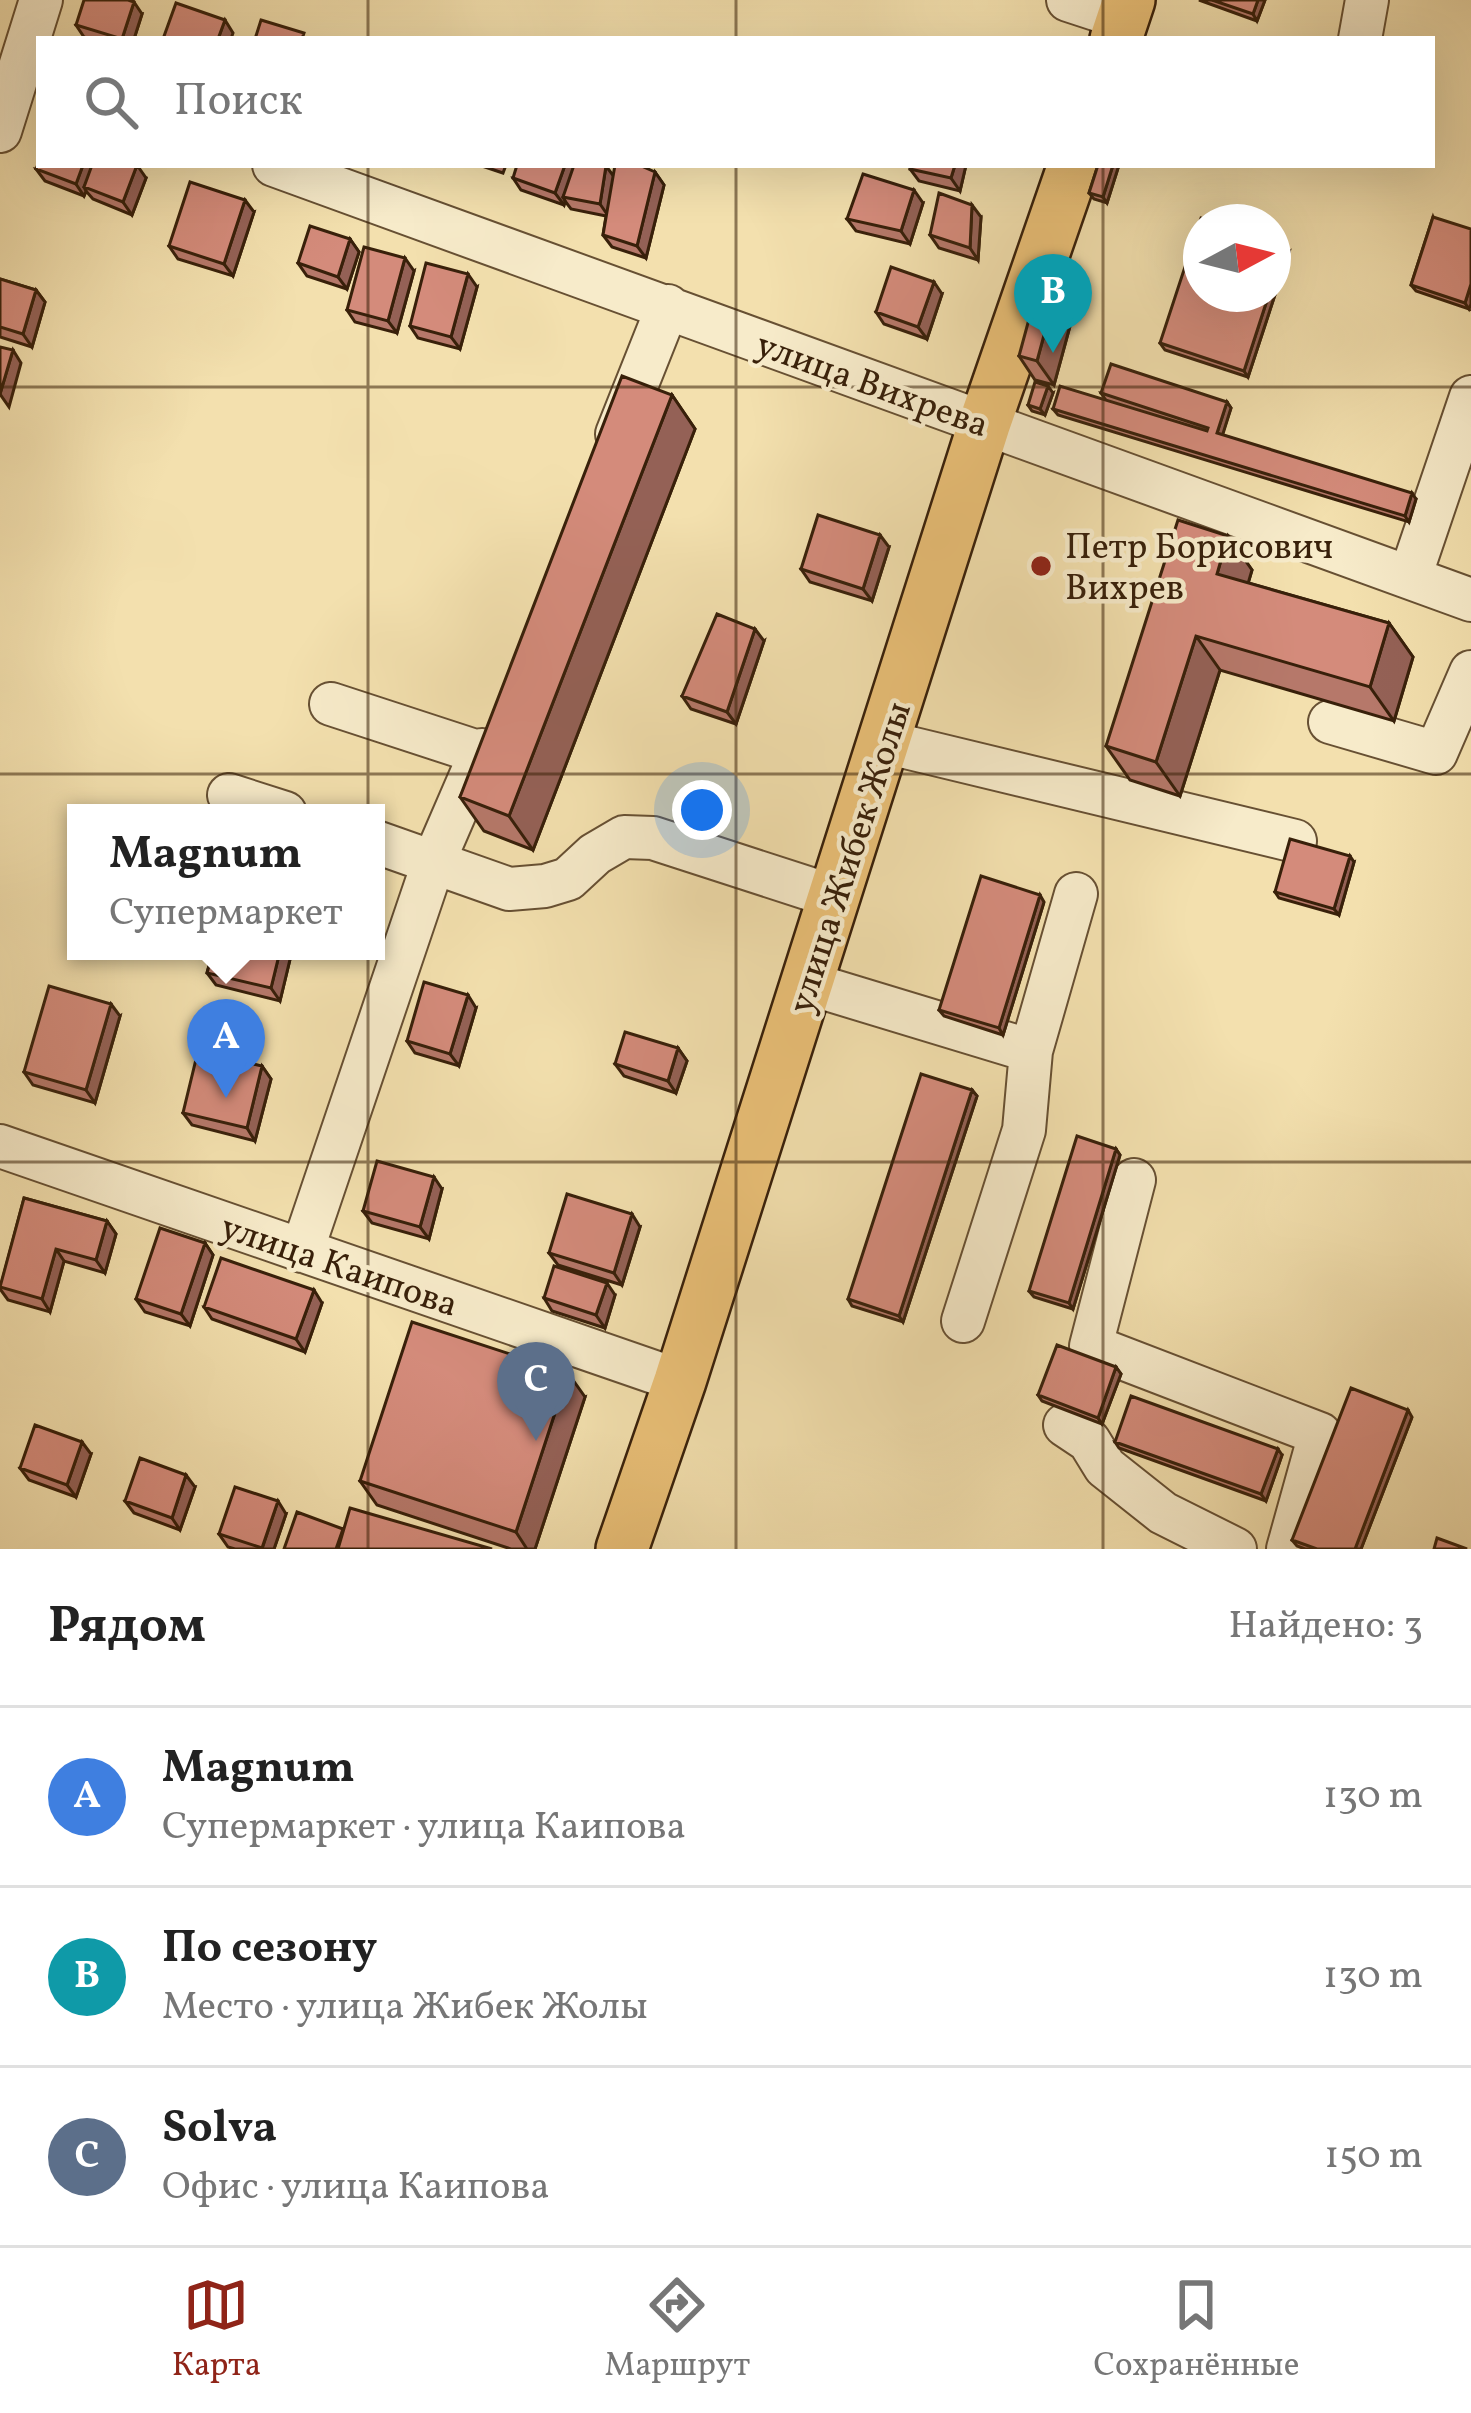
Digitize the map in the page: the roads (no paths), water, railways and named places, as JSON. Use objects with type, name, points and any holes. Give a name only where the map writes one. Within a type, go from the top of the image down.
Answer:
[{"type":"main road","name":"улица Жибек Жолы","points":[[622,1549],[680,1381],[984,424],[1073,168]]},
{"type":"street","points":[[0,131],[41,0]]},
{"type":"street","points":[[1068,0],[1123,19]]},
{"type":"street","points":[[1361,36],[1367,0]]},
{"type":"street","name":"улица Вихрева","points":[[282,168],[1471,600]]},
{"type":"street","points":[[606,460],[668,307]]},
{"type":"street","points":[[1410,577],[1471,397]]},
{"type":"street","points":[[1330,722],[1436,752],[1471,672]]},
{"type":"street","points":[[331,704],[482,753]]},
{"type":"street","points":[[302,1251],[434,861],[500,714]]},
{"type":"street","points":[[885,742],[1295,841]]},
{"type":"street","points":[[229,795],[256,804]]},
{"type":"street","points":[[385,845],[509,889],[568,879],[595,854],[624,837],[653,838],[835,897]]},
{"type":"street","points":[[963,1322],[1024,1130],[1031,1051],[1076,894]]},
{"type":"street","points":[[807,983],[1031,1051]]},
{"type":"street","name":"улица Каипова","points":[[0,1146],[680,1381]]},
{"type":"street","points":[[1133,1180],[1091,1346],[1320,1434],[1288,1549]]},
{"type":"street","points":[[1064,1425],[1089,1441],[1106,1466],[1163,1513],[1234,1549]]},
{"type":"place","name":"По сезону","points":[[1053,353]]},
{"type":"place","name":"Петр Борисович Вихрев","points":[[1041,566]]},
{"type":"place","name":"Magnum","points":[[226,1098]]},
{"type":"place","name":"Solva","points":[[536,1441]]}]
